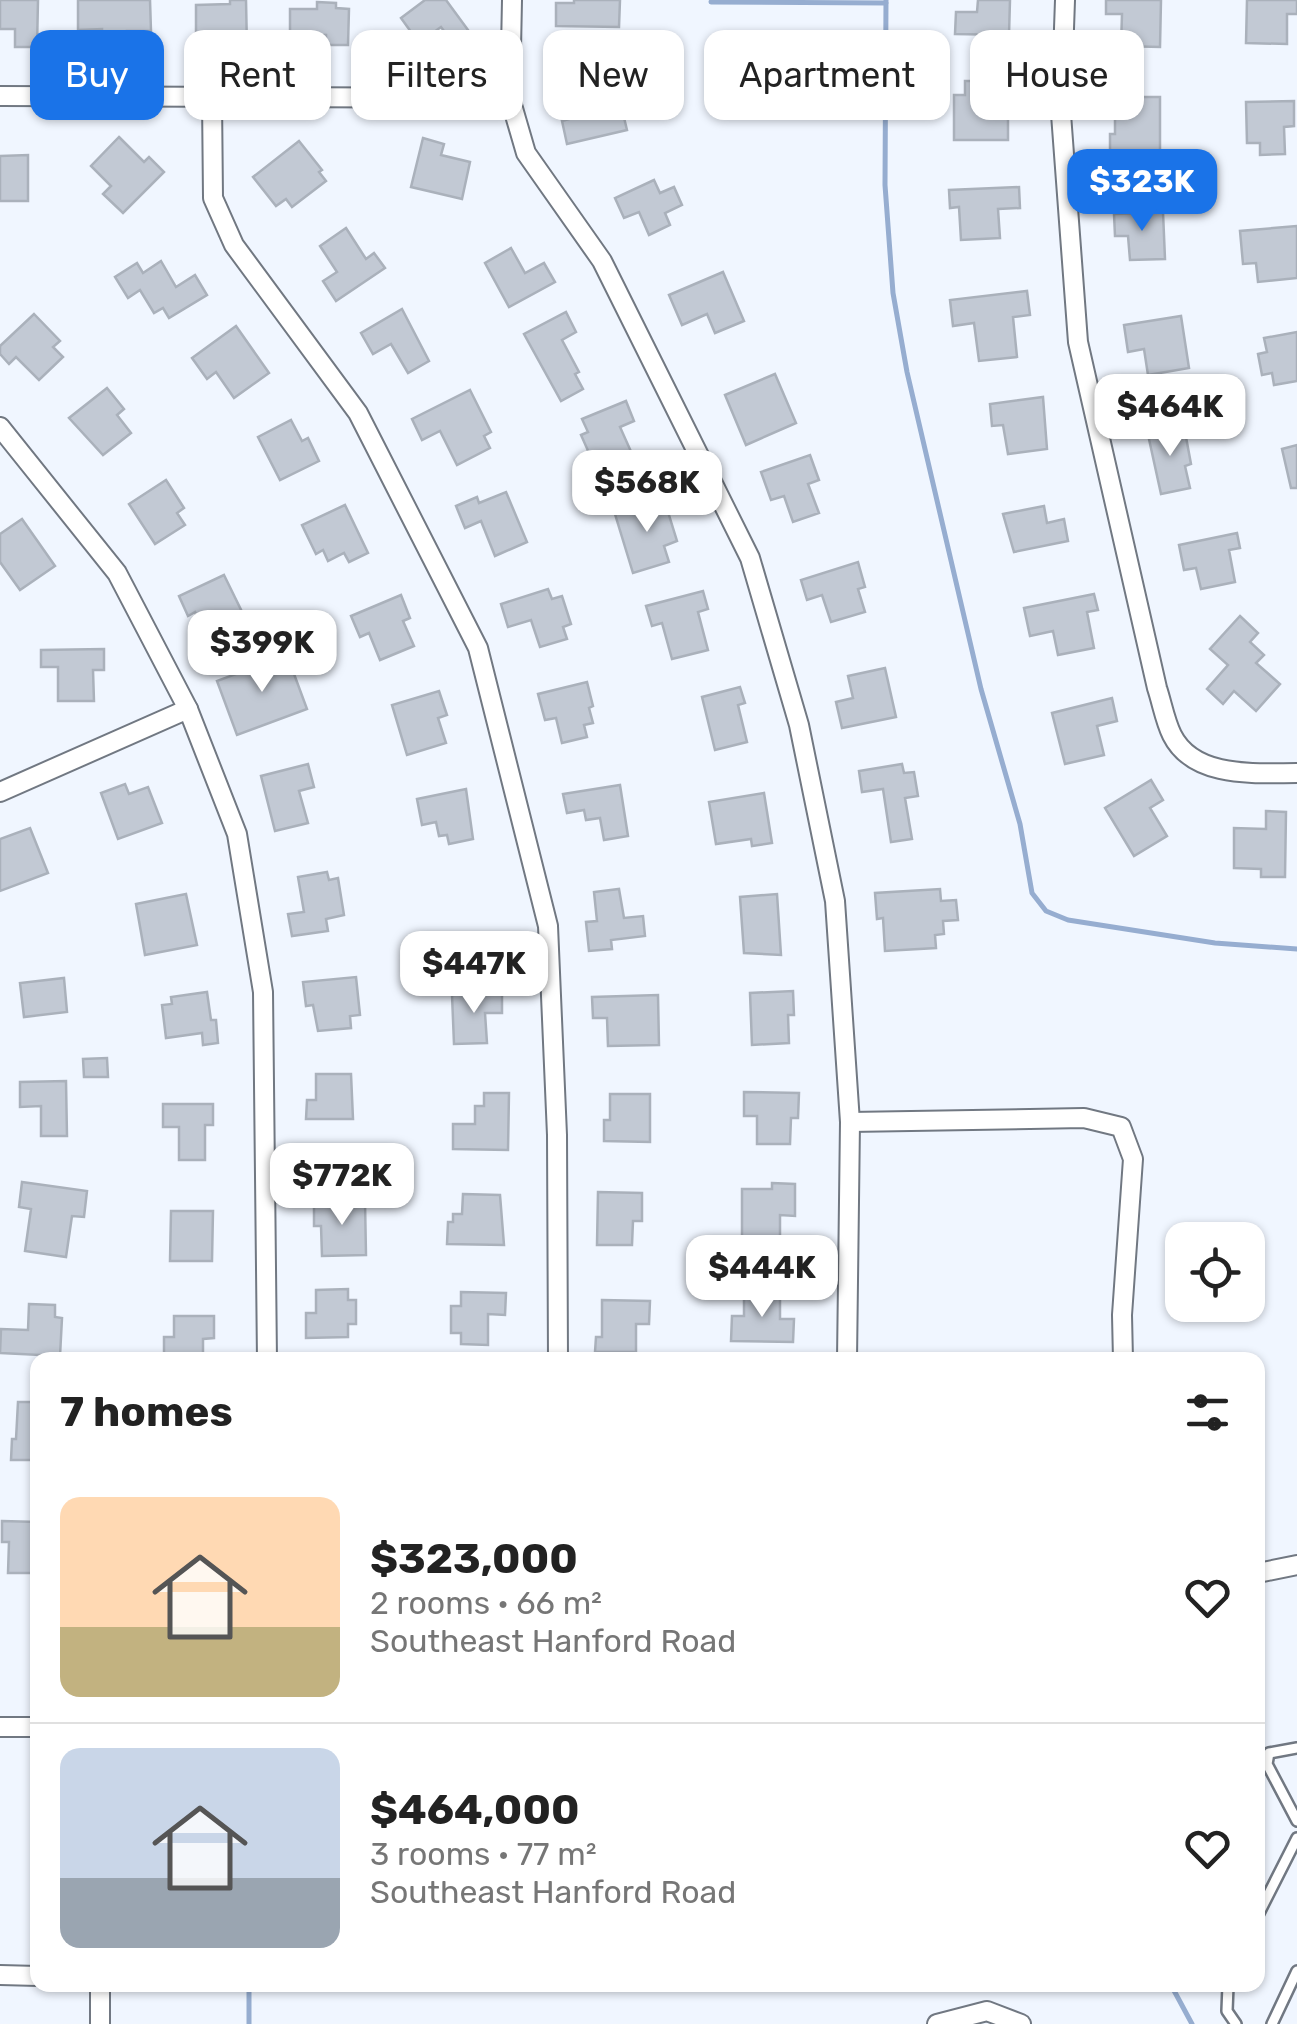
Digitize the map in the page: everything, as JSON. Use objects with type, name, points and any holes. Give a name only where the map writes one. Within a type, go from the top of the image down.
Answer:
[{"type":"street","points":[[511,30],[512,0]]},
{"type":"street","points":[[1064,0],[1061,114],[1078,342],[1162,705],[1173,738],[1201,764],[1247,773],[1297,773]]},
{"type":"street","points":[[0,96],[184,99]]},
{"type":"street","points":[[212,120],[213,198],[234,245],[358,413],[478,648],[548,926],[558,1135],[558,1352]]},
{"type":"street","points":[[516,120],[526,153],[602,262],[750,558],[798,725],[835,900],[850,1122],[848,1352]]},
{"type":"street","points":[[0,427],[117,574],[188,709],[237,834],[263,992],[267,1352]]},
{"type":"street","points":[[0,792],[188,709]]},
{"type":"street","points":[[850,1122],[1084,1118],[1120,1126],[1133,1159],[1123,1352]]},
{"type":"street","points":[[1265,1572],[1297,1565]]},
{"type":"street","points":[[0,1726],[30,1727]]},
{"type":"street","points":[[0,1975],[30,1976]]},
{"type":"street","points":[[100,1992],[100,2024]]},
{"type":"street","points":[[937,2024],[987,2011],[1021,2024]]},
{"type":"lane","points":[[1297,1748],[1269,1754],[1267,1764],[1297,1821]]},
{"type":"lane","points":[[1265,1901],[1297,1838]]},
{"type":"lane","points":[[1272,2024],[1297,1971]]},
{"type":"lane","points":[[1228,1992],[1227,2011],[1236,2024]]},
{"type":"building","points":[[0,0],[38,0],[37,30],[30,30],[30,47],[15,47],[15,29],[0,29]]},
{"type":"building","points":[[78,0],[150,0],[151,30],[78,30]]},
{"type":"building","points":[[230,0],[246,0],[247,30],[196,30],[196,5],[230,4]]},
{"type":"building","points":[[425,0],[446,0],[468,30],[410,30],[401,18]]},
{"type":"building","points":[[620,0],[619,27],[556,26],[556,3]]},
{"type":"building","points":[[978,0],[1010,0],[1009,30],[955,34],[956,12],[977,12]]},
{"type":"building","points":[[1106,0],[1161,0],[1160,47],[1144,47],[1144,30],[1122,30],[1122,14],[1106,14]]},
{"type":"building","points":[[1247,0],[1297,0],[1297,14],[1287,14],[1287,44],[1246,43]]},
{"type":"building","points":[[317,2],[336,3],[336,8],[349,9],[348,45],[331,45],[331,30],[290,30],[290,9],[317,9]]},
{"type":"building","points":[[965,81],[970,81],[970,120],[1008,120],[1008,140],[954,140],[954,95],[965,95]]},
{"type":"building","points":[[1144,97],[1160,97],[1160,155],[1110,156],[1110,134],[1115,134],[1115,120],[1144,120]]},
{"type":"building","points":[[1294,101],[1294,126],[1284,127],[1285,154],[1260,155],[1260,143],[1247,143],[1246,102]]},
{"type":"building","points":[[625,120],[627,130],[567,144],[562,121]]},
{"type":"building","points":[[119,137],[144,162],[149,157],[164,172],[123,213],[103,194],[111,186],[91,166]]},
{"type":"building","points":[[423,138],[444,144],[441,155],[470,162],[462,199],[411,187]]},
{"type":"building","points":[[299,141],[326,181],[292,207],[286,199],[276,206],[253,177]]},
{"type":"building","points":[[28,155],[28,201],[0,201],[0,156]]},
{"type":"building","points":[[654,180],[660,193],[674,187],[682,205],[665,213],[670,225],[649,235],[639,212],[624,218],[615,198]]},
{"type":"building","points":[[1019,187],[1020,208],[998,209],[1000,238],[961,240],[959,207],[950,208],[949,190]]},
{"type":"building","points":[[1163,212],[1165,259],[1130,260],[1128,236],[1115,236],[1114,214]]},
{"type":"building","points":[[1297,226],[1297,278],[1258,282],[1256,263],[1243,264],[1240,231]]},
{"type":"building","points":[[346,228],[366,259],[374,253],[385,268],[336,301],[323,281],[337,272],[320,246]]},
{"type":"building","points":[[511,248],[525,273],[544,263],[555,282],[509,307],[485,263]]},
{"type":"building","points":[[161,261],[176,287],[195,275],[207,295],[169,318],[163,308],[154,313],[140,290],[128,298],[115,277],[137,263],[143,273]]},
{"type":"building","points":[[723,272],[744,321],[715,333],[707,314],[682,325],[669,295]]},
{"type":"building","points":[[1027,291],[1030,315],[1013,317],[1017,357],[979,361],[974,323],[953,326],[950,300]]},
{"type":"building","points":[[402,309],[429,361],[408,373],[391,344],[373,354],[361,333]]},
{"type":"building","points":[[566,312],[576,332],[562,340],[579,372],[575,374],[583,389],[561,401],[524,334]]},
{"type":"building","points":[[34,314],[60,341],[53,347],[63,357],[39,380],[16,357],[9,364],[0,354],[0,346]]},
{"type":"building","points":[[1181,316],[1189,368],[1148,375],[1144,349],[1128,352],[1124,325]]},
{"type":"building","points":[[236,326],[269,373],[234,398],[216,372],[207,379],[192,358]]},
{"type":"building","points":[[1297,332],[1297,381],[1274,385],[1272,373],[1262,375],[1258,354],[1267,352],[1264,338]]},
{"type":"building","points":[[775,374],[796,423],[746,445],[725,395]]},
{"type":"building","points":[[107,388],[124,409],[117,415],[131,433],[103,455],[69,418]]},
{"type":"building","points":[[470,390],[491,432],[484,436],[490,448],[457,465],[440,431],[422,440],[412,419]]},
{"type":"building","points":[[1043,397],[1047,449],[1008,454],[1003,425],[992,426],[990,404]]},
{"type":"building","points":[[626,401],[634,421],[620,427],[633,456],[597,471],[581,435],[588,432],[582,419]]},
{"type":"building","points":[[291,420],[302,441],[308,438],[319,461],[280,480],[258,437]]},
{"type":"building","points":[[1170,425],[1173,440],[1186,437],[1191,464],[1185,466],[1190,488],[1161,494],[1147,430]]},
{"type":"building","points":[[1297,445],[1297,488],[1291,488],[1282,449]]},
{"type":"building","points":[[810,455],[819,480],[808,484],[819,513],[793,522],[784,496],[771,500],[761,472]]},
{"type":"building","points":[[166,480],[184,508],[177,513],[185,525],[155,544],[129,504]]},
{"type":"building","points":[[506,492],[527,542],[495,556],[481,521],[465,528],[456,506],[477,497],[479,503]]},
{"type":"building","points":[[664,499],[677,541],[664,546],[669,562],[633,573],[615,514]]},
{"type":"building","points":[[345,505],[368,553],[349,562],[344,553],[328,561],[323,550],[316,554],[302,525]]},
{"type":"building","points":[[1044,506],[1047,523],[1064,519],[1068,541],[1014,552],[1003,514]]},
{"type":"building","points":[[22,519],[55,566],[20,590],[0,562],[0,534]]},
{"type":"building","points":[[1237,533],[1240,548],[1229,550],[1235,582],[1201,589],[1196,568],[1184,570],[1179,545]]},
{"type":"building","points":[[858,562],[865,587],[858,589],[865,612],[831,622],[822,595],[807,600],[801,580]]},
{"type":"building","points":[[224,575],[245,618],[206,636],[195,612],[188,616],[179,596]]},
{"type":"building","points":[[548,589],[552,599],[562,596],[571,624],[563,627],[567,639],[540,647],[531,620],[508,627],[501,604]]},
{"type":"building","points":[[703,591],[708,609],[698,612],[708,650],[672,659],[662,623],[652,626],[646,606]]},
{"type":"building","points":[[1094,594],[1098,610],[1087,612],[1094,648],[1058,655],[1053,631],[1030,636],[1024,608]]},
{"type":"building","points":[[401,595],[410,618],[403,621],[414,646],[380,660],[369,633],[360,637],[351,616]]},
{"type":"building","points":[[1240,616],[1258,633],[1250,642],[1264,655],[1256,663],[1280,684],[1256,711],[1234,691],[1223,704],[1207,689],[1228,665],[1210,649]]},
{"type":"building","points":[[104,649],[104,670],[93,670],[94,701],[58,701],[58,667],[41,667],[41,650]]},
{"type":"building","points":[[287,655],[307,709],[237,735],[217,681]]},
{"type":"building","points":[[885,668],[896,717],[842,728],[836,702],[853,698],[848,676]]},
{"type":"building","points":[[587,682],[593,723],[584,725],[587,737],[562,743],[556,718],[545,720],[538,694]]},
{"type":"building","points":[[740,687],[745,703],[738,705],[747,742],[715,750],[702,697]]},
{"type":"building","points":[[439,691],[447,715],[438,718],[446,743],[407,755],[392,705]]},
{"type":"building","points":[[1112,698],[1117,721],[1097,726],[1104,755],[1065,764],[1052,713]]},
{"type":"building","points":[[308,764],[314,787],[299,791],[308,823],[275,831],[261,776]]},
{"type":"building","points":[[902,764],[904,773],[914,772],[918,796],[905,798],[912,839],[891,842],[883,789],[862,792],[859,771]]},
{"type":"building","points":[[1151,780],[1163,800],[1150,808],[1167,836],[1134,856],[1105,808]]},
{"type":"building","points":[[125,784],[129,794],[148,787],[162,823],[118,839],[101,793]]},
{"type":"building","points":[[620,785],[628,836],[604,840],[600,818],[586,820],[584,810],[567,813],[563,794]]},
{"type":"building","points":[[466,789],[473,839],[449,844],[447,835],[439,836],[436,822],[422,825],[417,799]]},
{"type":"building","points":[[764,793],[772,843],[752,846],[751,839],[716,844],[709,802]]},
{"type":"building","points":[[1266,811],[1286,812],[1285,877],[1261,877],[1261,869],[1234,868],[1234,828],[1266,829]]},
{"type":"building","points":[[30,828],[48,873],[0,891],[0,839]]},
{"type":"building","points":[[327,872],[329,880],[338,878],[344,915],[326,919],[328,931],[292,936],[288,914],[304,912],[298,877]]},
{"type":"building","points":[[619,889],[624,918],[643,916],[645,936],[611,940],[612,949],[589,951],[586,922],[597,921],[594,892]]},
{"type":"building","points":[[940,889],[941,901],[956,900],[958,920],[943,921],[944,934],[935,935],[936,948],[885,951],[883,918],[877,919],[875,893]]},
{"type":"building","points":[[186,894],[197,945],[145,955],[136,904]]},
{"type":"building","points":[[777,894],[781,955],[744,953],[740,897]]},
{"type":"building","points":[[356,977],[360,1015],[350,1016],[351,1028],[318,1031],[313,1005],[306,1006],[303,982]]},
{"type":"building","points":[[64,978],[67,1012],[24,1017],[20,983]]},
{"type":"building","points":[[793,991],[794,1015],[788,1015],[789,1043],[752,1045],[750,993]]},
{"type":"building","points":[[207,992],[218,1043],[203,1045],[202,1033],[166,1038],[162,1005],[172,1004],[171,997]]},
{"type":"building","points":[[502,992],[502,1013],[485,1013],[487,1043],[454,1044],[452,995]]},
{"type":"building","points":[[658,995],[659,1045],[608,1046],[607,1018],[593,1018],[592,997]]},
{"type":"building","points":[[107,1058],[108,1077],[84,1077],[83,1059]]},
{"type":"building","points":[[316,1074],[351,1074],[353,1119],[306,1119],[307,1100],[316,1100]]},
{"type":"building","points":[[66,1081],[67,1136],[41,1136],[41,1106],[20,1107],[20,1082]]},
{"type":"building","points":[[744,1092],[799,1093],[798,1118],[791,1118],[790,1144],[757,1144],[757,1116],[744,1116]]},
{"type":"building","points":[[484,1093],[509,1093],[508,1150],[453,1149],[453,1124],[475,1124],[475,1106],[484,1106]]},
{"type":"building","points":[[610,1094],[650,1094],[650,1142],[604,1141],[604,1120],[610,1120]]},
{"type":"building","points":[[163,1104],[213,1104],[213,1125],[205,1125],[205,1160],[179,1160],[179,1127],[163,1127]]},
{"type":"building","points":[[22,1182],[87,1191],[84,1217],[72,1216],[66,1257],[25,1251],[31,1209],[19,1207]]},
{"type":"building","points":[[772,1183],[795,1184],[795,1216],[780,1215],[780,1240],[770,1240],[769,1252],[742,1251],[742,1189],[772,1189]]},
{"type":"building","points":[[598,1192],[642,1193],[642,1221],[633,1221],[632,1245],[597,1245]]},
{"type":"building","points":[[463,1194],[500,1195],[504,1245],[447,1244],[448,1222],[453,1222],[453,1214],[462,1214]]},
{"type":"building","points":[[365,1201],[366,1255],[322,1256],[321,1226],[314,1226],[314,1202]]},
{"type":"building","points":[[171,1211],[213,1211],[212,1261],[170,1261]]},
{"type":"building","points":[[348,1289],[348,1300],[356,1300],[356,1324],[348,1324],[348,1337],[306,1338],[306,1313],[316,1313],[316,1290]]},
{"type":"building","points":[[461,1292],[506,1293],[505,1315],[488,1314],[488,1345],[461,1344],[461,1333],[451,1333],[451,1306],[461,1306]]},
{"type":"building","points":[[744,1293],[780,1293],[780,1319],[794,1319],[793,1342],[731,1341],[732,1316],[744,1316]]},
{"type":"building","points":[[602,1300],[650,1301],[649,1324],[636,1324],[636,1352],[595,1352],[596,1337],[602,1337]]},
{"type":"building","points":[[29,1304],[55,1305],[55,1317],[62,1318],[60,1352],[0,1353],[1,1329],[28,1330]]},
{"type":"building","points":[[174,1316],[214,1316],[214,1338],[203,1339],[203,1352],[164,1352],[164,1337],[174,1337]]},
{"type":"building","points":[[18,1402],[30,1402],[30,1460],[11,1460],[12,1439],[16,1439]]},
{"type":"building","points":[[2,1521],[30,1522],[30,1573],[8,1573],[9,1542],[2,1542]]},
{"type":"waterway","points":[[886,0],[885,185],[893,293],[907,372],[981,689],[1020,824],[1032,893],[1046,911],[1068,920],[1215,943],[1297,949]]},
{"type":"waterway","points":[[711,2],[886,3]]},
{"type":"waterway","points":[[249,1992],[249,2024]]},
{"type":"waterway","points":[[1175,1992],[1192,2024]]}]
